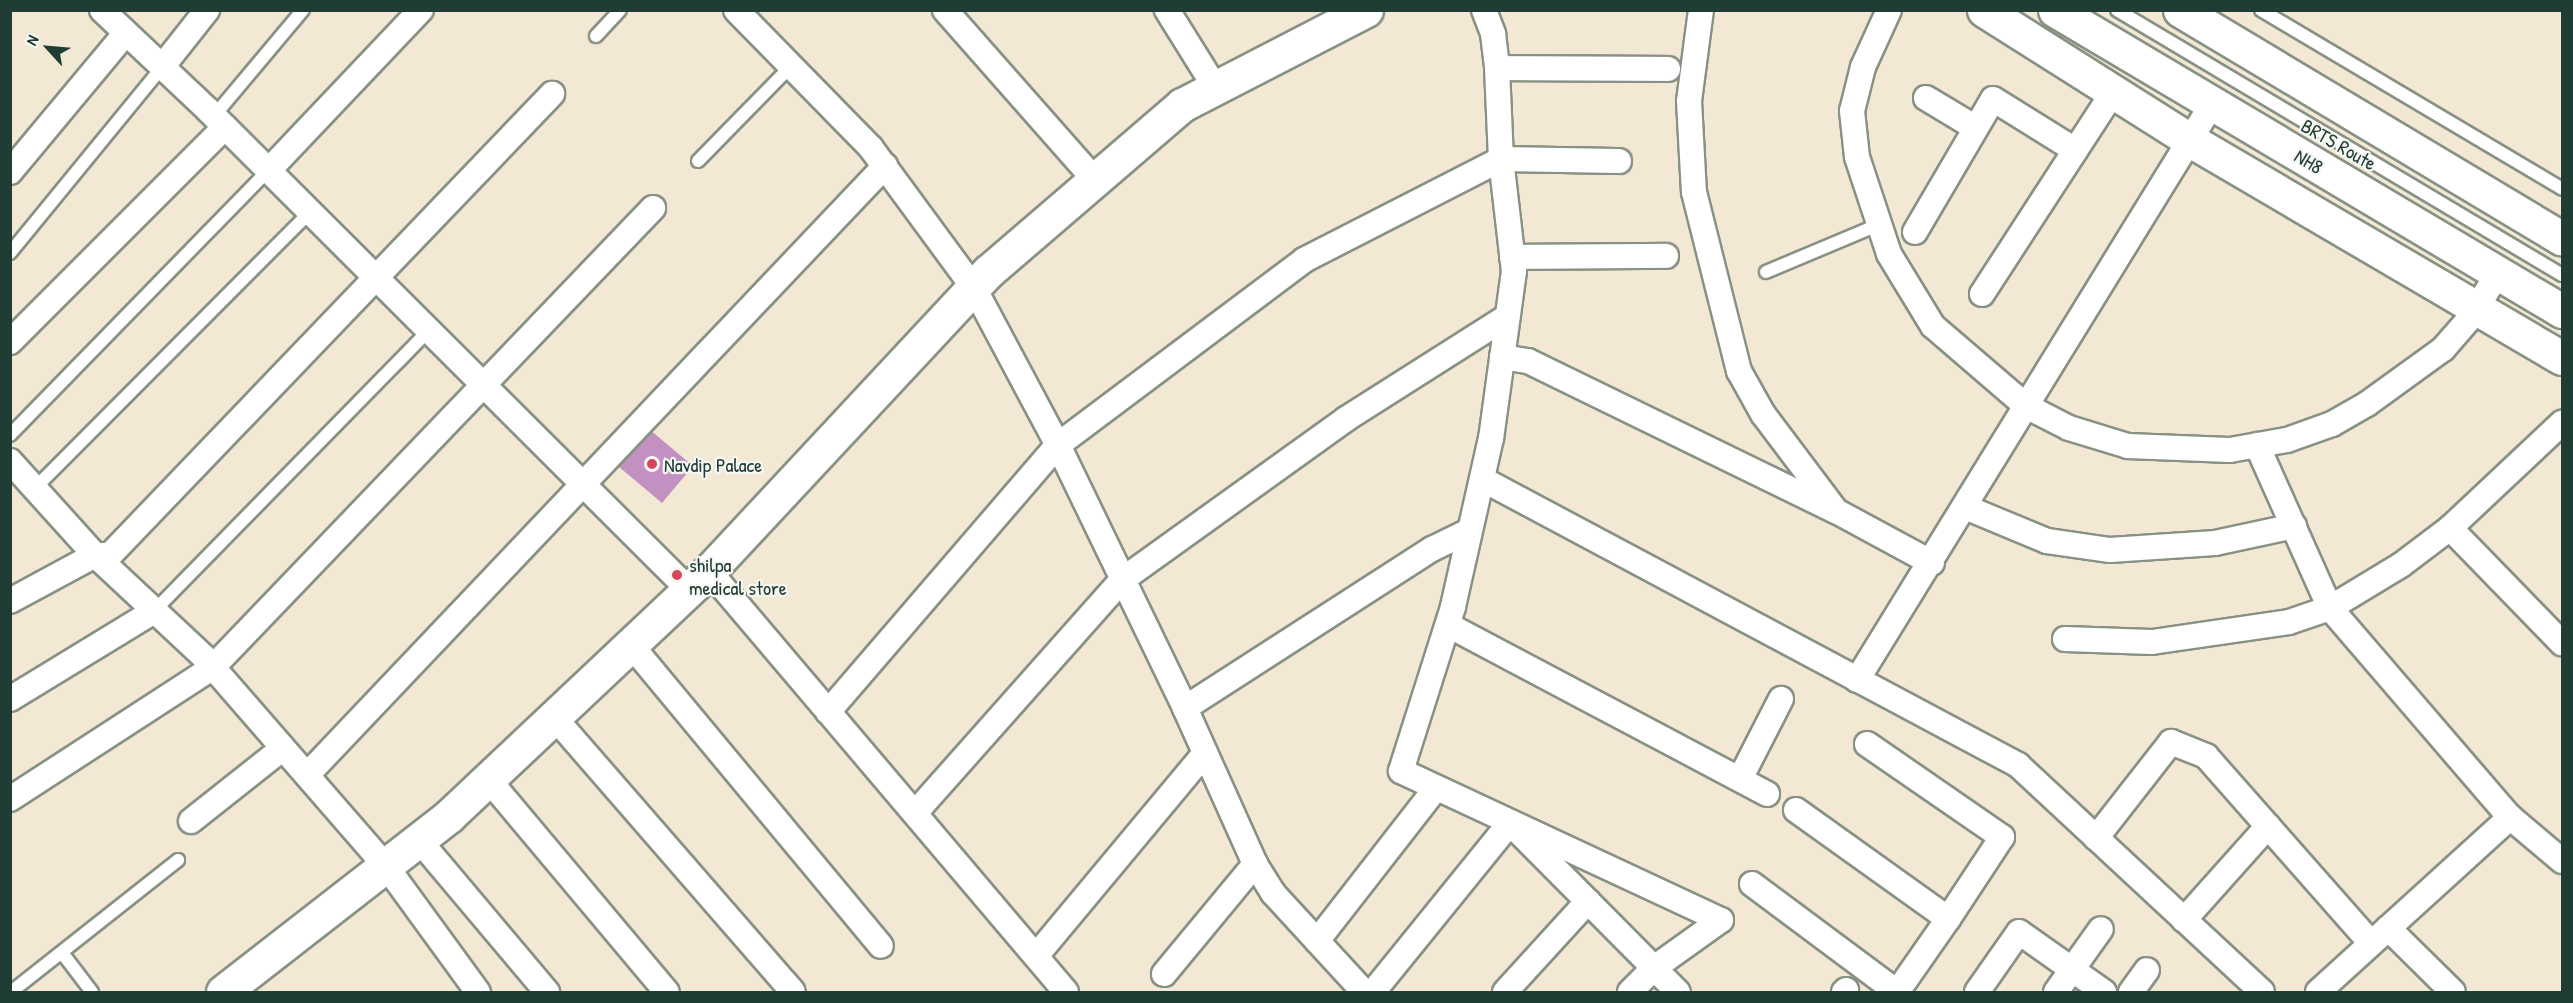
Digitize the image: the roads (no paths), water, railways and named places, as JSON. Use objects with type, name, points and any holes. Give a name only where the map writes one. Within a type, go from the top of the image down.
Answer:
[{"type":"street","points":[[102,10],[220,122],[583,484],[699,580],[828,712],[1066,993]]},
{"type":"street","points":[[162,67],[207,10]]},
{"type":"street","points":[[268,171],[421,10]]},
{"type":"street","points":[[736,10],[793,64],[885,166],[974,288],[1058,445],[1185,708],[1255,864],[1273,892],[1364,993]]},
{"type":"street","points":[[945,10],[1095,180]]},
{"type":"street","points":[[1167,10],[1215,87]]},
{"type":"street","points":[[1484,10],[1493,34],[1497,68],[1501,159],[1512,257],[1507,317],[1482,479],[1448,625],[1401,771],[1722,920],[1654,968],[1630,993]]},
{"type":"street","points":[[1701,10],[1689,101],[1694,192],[1739,371],[1763,414],[1836,511]]},
{"type":"street","points":[[1889,10],[1863,67],[1852,111],[1857,157],[1878,225],[1900,277],[1933,326],[2026,406],[2069,428],[2128,446],[2230,450],[2258,445],[2331,424],[2367,404],[2443,348],[2478,306],[2498,273]]},
{"type":"street","points":[[1984,10],[2190,140],[2478,306],[2562,358]]},
{"type":"street","name":"NH8","points":[[2055,10],[2562,311]]},
{"type":"street","points":[[2180,10],[2562,239]]},
{"type":"street","points":[[223,993],[419,840],[488,779],[699,580],[974,288],[1095,180],[1182,105],[1349,14]]},
{"type":"street","points":[[10,172],[126,33]]},
{"type":"street","points":[[1497,68],[1668,69]]},
{"type":"street","points":[[1982,294],[2113,92]]},
{"type":"street","points":[[10,601],[95,555],[110,555],[552,94]]},
{"type":"street","points":[[1926,98],[1976,128]]},
{"type":"street","points":[[1916,232],[1994,99],[2076,150]]},
{"type":"street","points":[[1857,680],[1932,563],[2212,104]]},
{"type":"street","points":[[10,342],[220,122]]},
{"type":"street","points":[[828,712],[1058,445],[1304,260],[1501,159],[1619,161]]},
{"type":"street","points":[[307,775],[885,166]]},
{"type":"street","points":[[10,799],[213,667],[653,208]]},
{"type":"street","points":[[1512,257],[1666,256]]},
{"type":"street","points":[[915,813],[1122,580],[1346,419],[1507,317]]},
{"type":"street","points":[[1502,357],[1528,362],[1836,511],[1932,563]]},
{"type":"street","points":[[2065,639],[2152,642],[2289,622],[2330,608],[2401,565],[2450,528],[2562,425]]},
{"type":"street","points":[[2258,445],[2330,608],[2510,818],[2562,861]]},
{"type":"street","points":[[10,462],[95,555],[213,667],[386,866],[478,993]]},
{"type":"street","points":[[1482,479],[2018,765],[2262,993]]},
{"type":"street","points":[[1965,507],[2048,540],[2110,550],[2215,543],[2294,526]]},
{"type":"street","points":[[2450,528],[2562,644]]},
{"type":"street","points":[[1185,708],[1432,549],[1469,531]]},
{"type":"street","points":[[10,699],[154,611]]},
{"type":"street","points":[[1448,625],[1767,794]]},
{"type":"street","points":[[631,645],[881,946]]},
{"type":"street","points":[[1740,779],[1780,699]]},
{"type":"street","points":[[554,717],[793,993]]},
{"type":"street","points":[[2096,838],[2171,742],[2206,756],[2268,826],[2379,936],[2453,993]]},
{"type":"street","points":[[1752,884],[1897,993],[2002,837],[1867,744]]},
{"type":"street","points":[[191,821],[283,748]]},
{"type":"street","points":[[1036,956],[1205,753]]},
{"type":"street","points":[[488,779],[668,993]]},
{"type":"street","points":[[1317,940],[1436,788]]},
{"type":"street","points":[[1796,810],[1948,919]]},
{"type":"street","points":[[2318,993],[2510,818]]},
{"type":"street","points":[[1509,823],[1678,993]]},
{"type":"street","points":[[1373,993],[1509,823]]},
{"type":"street","points":[[2184,920],[2268,826]]},
{"type":"street","points":[[419,840],[547,993]]},
{"type":"street","points":[[1164,974],[1255,864]]},
{"type":"street","points":[[1504,993],[1588,901]]},
{"type":"street","points":[[2056,993],[2101,929]]},
{"type":"street","points":[[1977,993],[2019,932],[2104,993]]},
{"type":"street","points":[[2131,993],[2147,970]]},
{"type":"lane","points":[[220,122],[303,10]]},
{"type":"lane","points":[[596,36],[620,10]]},
{"type":"lane","name":"BRTS Route","points":[[2117,10],[2562,275]]},
{"type":"lane","points":[[2261,10],[2562,189]]},
{"type":"lane","points":[[698,161],[793,64]]},
{"type":"lane","points":[[10,253],[162,67]]},
{"type":"lane","points":[[10,435],[268,171]]},
{"type":"lane","points":[[35,488],[309,213]]},
{"type":"lane","points":[[1766,272],[1878,225]]},
{"type":"lane","points":[[154,611],[428,331]]},
{"type":"lane","points":[[11,993],[63,954],[178,860]]},
{"type":"lane","points":[[63,954],[92,993]]},
{"type":"place","name":"Navdip Palace","points":[[652,464]]},
{"type":"place","name":"shilpa medical store","points":[[677,575]]}]
